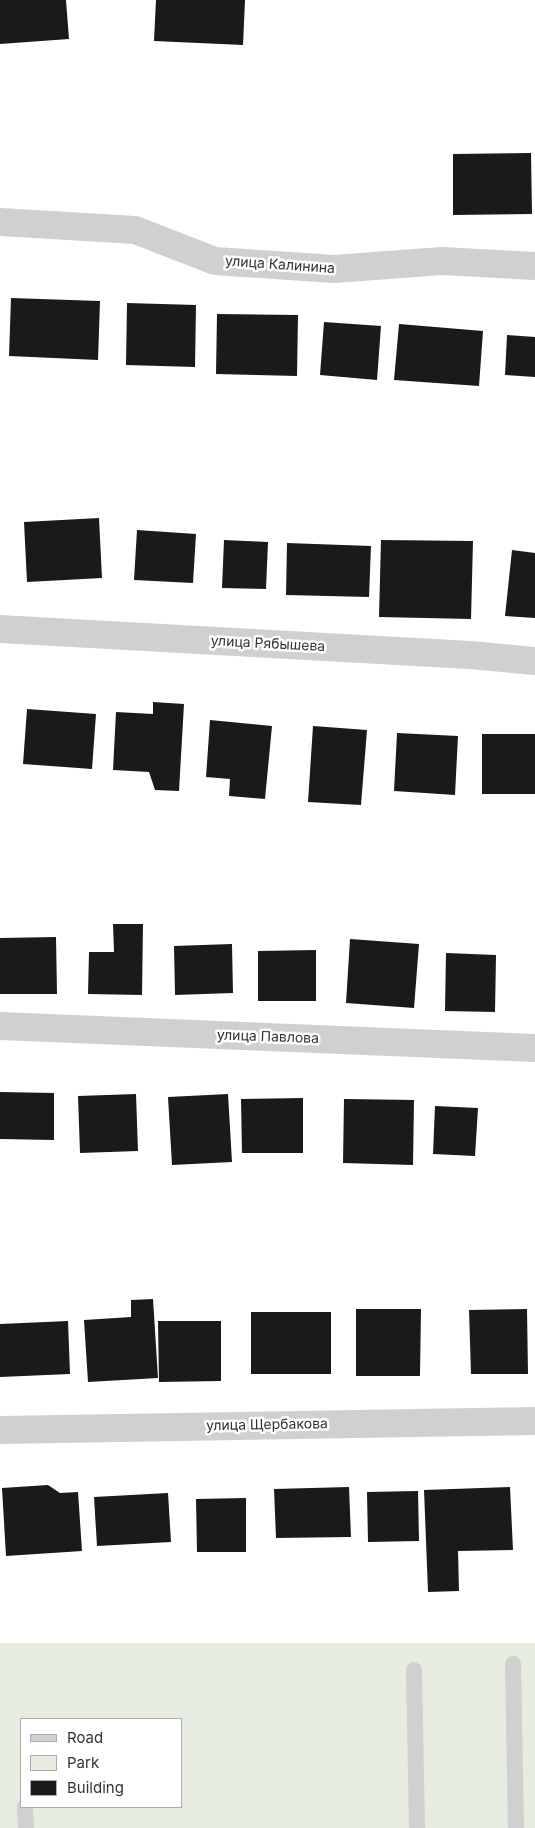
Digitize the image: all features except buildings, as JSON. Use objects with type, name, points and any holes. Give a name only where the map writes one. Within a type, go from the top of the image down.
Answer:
[{"type":"street","name":"улица Калинина","points":[[0,222],[135,230],[215,261],[334,269],[442,261],[535,266]]},
{"type":"street","name":"улица Рябышева","points":[[0,629],[470,655],[535,661]]},
{"type":"street","name":"улица Павлова","points":[[0,1026],[535,1048]]},
{"type":"street","name":"улица Щербакова","points":[[0,1430],[535,1420]]},
{"type":"lane","points":[[513,1664],[516,1828]]},
{"type":"lane","points":[[414,1670],[417,1828]]},
{"type":"lane","points":[[25,1808],[26,1828]]},
{"type":"green space","points":[[0,1643],[535,1643],[535,1828],[0,1828]]}]
